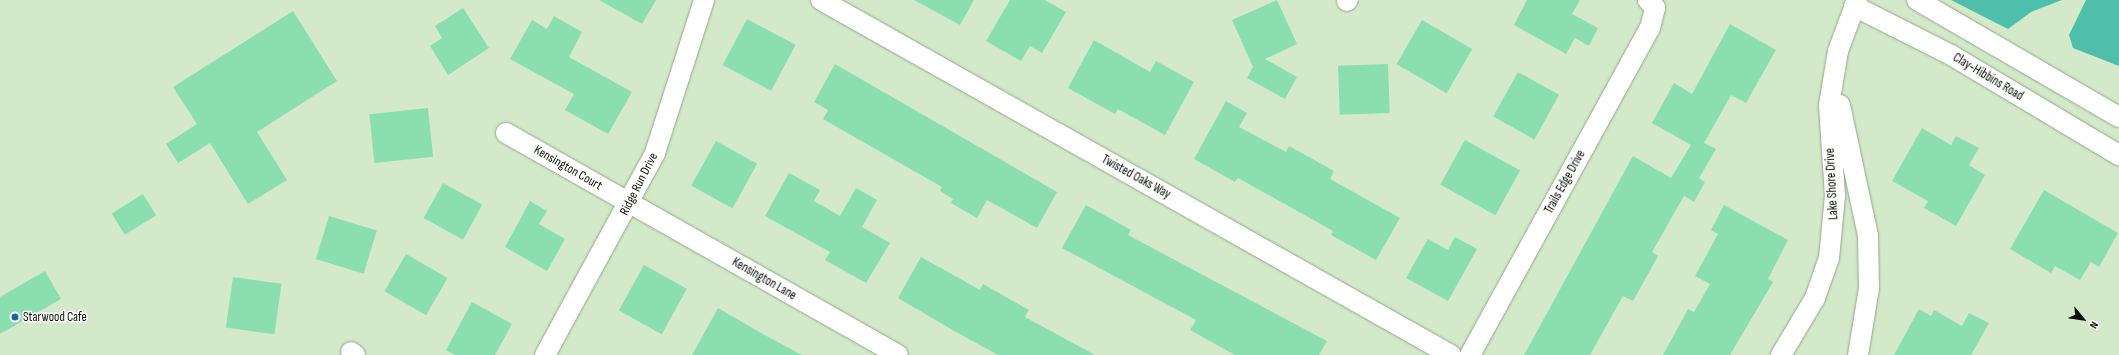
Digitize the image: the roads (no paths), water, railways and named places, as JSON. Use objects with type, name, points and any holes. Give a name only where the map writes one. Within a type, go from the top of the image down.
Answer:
[{"type":"street","name":"Ridge Run Drive","points":[[545,355],[630,203],[658,145],[704,0]]},
{"type":"street","name":"Twisted Oaks Way","points":[[821,0],[1451,355]]},
{"type":"street","points":[[1918,0],[2119,118]]},
{"type":"street","name":"Lake Shore Drive","points":[[1781,355],[1815,298],[1833,238],[1835,196],[1829,105],[1844,29],[1856,3]]},
{"type":"street","name":"Clay-Hibbins Road","points":[[1856,3],[1951,55],[2119,155]]},
{"type":"street","name":"Trails Edge Drive","points":[[1470,355],[1650,28],[1651,4]]},
{"type":"street","name":"Lake Shore Drive","points":[[1836,74],[1843,130],[1868,236],[1870,288],[1858,355]]},
{"type":"street","name":"Kensington Court","points":[[506,133],[630,203]]},
{"type":"street","name":"Kensington Lane","points":[[630,203],[898,355]]},
{"type":"water","points":[[1951,0],[2062,0],[2031,12],[2008,29]]},
{"type":"water","points":[[2086,0],[2119,0],[2119,66],[2073,48],[2069,35]]},
{"type":"place","name":"Starwood Cafe","points":[[15,317]]}]
